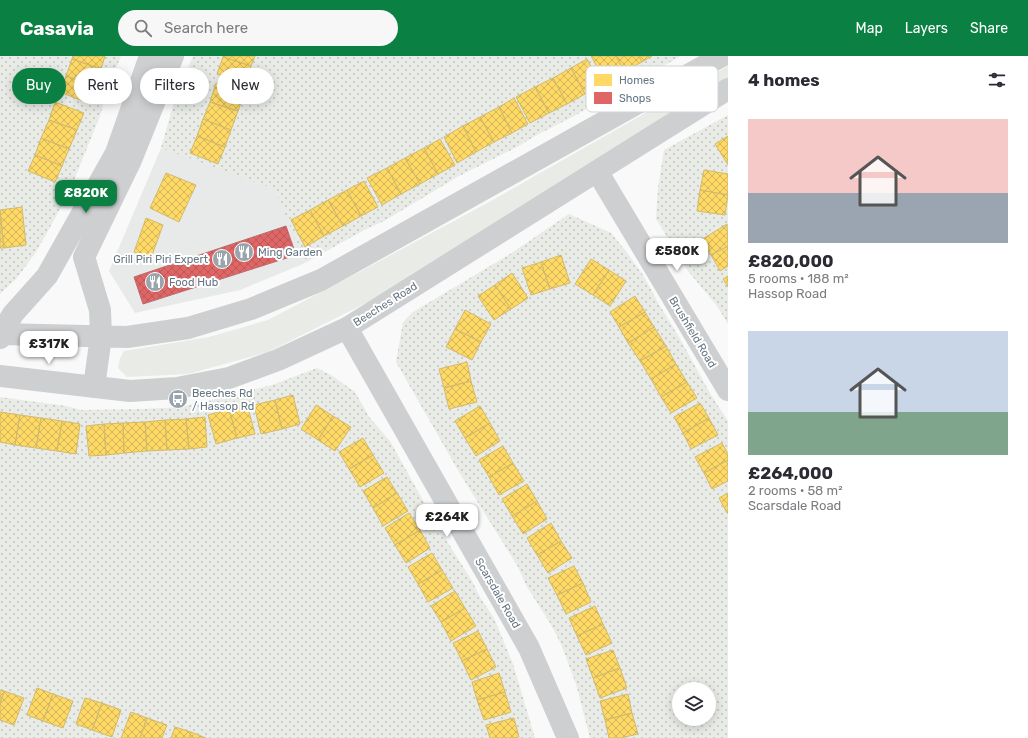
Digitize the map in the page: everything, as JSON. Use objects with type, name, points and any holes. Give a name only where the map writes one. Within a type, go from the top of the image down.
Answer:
[{"type":"street","points":[[0,335],[13,314],[48,276],[116,153],[150,56]]},
{"type":"street","points":[[94,387],[101,336],[100,310],[84,257],[131,160],[173,56]]},
{"type":"street","points":[[704,66],[722,56]]},
{"type":"street","name":"Beeches Road","points":[[718,95],[728,89]]},
{"type":"street","points":[[0,335],[127,337],[188,328],[251,309],[321,280],[622,112]]},
{"type":"street","name":"Beeches Road","points":[[0,376],[130,391],[177,388],[229,378],[278,360],[346,328],[691,112]]},
{"type":"street","name":"Brushfield Road","points":[[597,171],[728,390]]},
{"type":"street","name":"Scarsdale Road","points":[[346,328],[529,648],[568,738]]},
{"type":"shaded area","points":[[0,56],[121,56],[116,68],[74,68],[74,104],[103,104],[100,116],[68,195],[36,252],[17,278],[0,294]]},
{"type":"shaded area","points":[[193,56],[681,56],[663,66],[586,66],[586,109],[517,147],[459,176],[384,221],[366,229],[305,263],[275,189],[161,148],[174,104],[209,104],[209,68],[188,68]]},
{"type":"shaded area","points":[[728,66],[728,79],[718,85],[718,72]]},
{"type":"shaded area","points":[[647,112],[675,112],[384,294],[268,352],[188,374],[127,377],[118,368],[120,358],[124,351],[209,337],[268,320],[491,201]]},
{"type":"shaded area","points":[[728,115],[728,324],[717,306],[688,271],[656,219],[658,188],[664,150]]},
{"type":"shaded area","points":[[161,148],[276,189],[305,263],[240,290],[135,313],[109,271]]},
{"type":"shaded area","points":[[569,214],[611,233],[625,250],[643,275],[711,395],[728,421],[728,738],[590,738],[576,684],[561,644],[550,623],[527,587],[518,567],[459,472],[396,362],[403,322],[413,312],[510,254]]},
{"type":"shaded area","points":[[317,368],[331,375],[355,392],[370,418],[390,441],[435,522],[494,618],[513,664],[535,738],[0,738],[0,397],[66,406],[82,410],[182,407],[272,385]]},
{"type":"building: Homes","points":[[73,56],[105,56],[101,68],[72,59]]},
{"type":"building: Homes","points":[[223,56],[255,56],[251,66]]},
{"type":"building: Homes","points":[[591,56],[616,56],[621,66],[596,66]]},
{"type":"building: Homes","points":[[616,56],[639,56],[642,62],[634,66],[621,66]]},
{"type":"building: Homes","points":[[639,56],[652,56],[642,62]]},
{"type":"building: Homes","points":[[223,57],[251,66],[250,68],[219,68]]},
{"type":"building: Homes","points":[[72,59],[98,68],[74,68],[74,79],[66,76]]},
{"type":"building: Homes","points":[[587,59],[591,66],[586,66],[586,93],[585,94],[571,68]]},
{"type":"building: Homes","points":[[571,68],[585,94],[567,104],[553,78]]},
{"type":"building: Homes","points":[[66,76],[74,79],[74,98],[66,94]]},
{"type":"building: Homes","points":[[553,78],[567,104],[549,113],[535,87]]},
{"type":"building: Homes","points":[[216,83],[217,104],[240,104],[238,111],[210,102]]},
{"type":"building: Homes","points":[[535,87],[549,113],[530,123],[516,97]]},
{"type":"building: Homes","points":[[514,98],[528,124],[512,133],[499,107]]},
{"type":"building: Homes","points":[[210,102],[238,111],[231,130],[203,119]]},
{"type":"building: Homes","points":[[54,104],[60,104],[84,113],[77,130],[49,120]]},
{"type":"building: Homes","points":[[499,107],[512,133],[494,142],[480,117]]},
{"type":"building: Homes","points":[[480,117],[494,142],[476,152],[463,126]]},
{"type":"building: Homes","points":[[203,119],[231,130],[225,147],[197,136]]},
{"type":"building: Homes","points":[[49,120],[77,130],[69,149],[41,138]]},
{"type":"building: Homes","points":[[463,126],[476,152],[457,163],[444,137]]},
{"type":"building: Homes","points":[[197,136],[225,147],[218,164],[190,153]]},
{"type":"building: Homes","points":[[728,136],[728,165],[715,144]]},
{"type":"building: Homes","points":[[41,138],[69,149],[62,166],[35,155]]},
{"type":"building: Homes","points":[[440,139],[455,165],[438,174],[424,148]]},
{"type":"building: Homes","points":[[424,148],[438,174],[420,184],[405,158]]},
{"type":"building: Homes","points":[[35,155],[62,166],[55,182],[28,171]]},
{"type":"building: Homes","points":[[405,158],[420,184],[401,194],[387,168]]},
{"type":"building: Homes","points":[[387,168],[401,194],[382,205],[367,178]]},
{"type":"building: Homes","points":[[704,170],[728,174],[728,195],[700,190]]},
{"type":"building: Homes","points":[[166,173],[196,185],[179,222],[150,208]]},
{"type":"building: Homes","points":[[364,181],[378,207],[361,216],[347,190]]},
{"type":"building: Homes","points":[[347,190],[361,216],[343,226],[328,200]]},
{"type":"building: Homes","points":[[700,190],[728,195],[725,215],[697,211]]},
{"type":"building: Homes","points":[[328,200],[343,226],[324,236],[310,210]]},
{"type":"building: Homes","points":[[22,207],[26,245],[4,248],[0,210]]},
{"type":"building: Homes","points":[[310,210],[324,236],[305,247],[291,220]]},
{"type":"building: Homes","points":[[0,211],[4,248],[0,248]]},
{"type":"building: Homes","points":[[146,218],[163,225],[151,258],[134,252]]},
{"type":"building: Homes","points":[[727,224],[728,246],[711,255],[701,240]]},
{"type":"building: Homes","points":[[728,246],[728,266],[720,271],[711,255]]},
{"type":"building: Homes","points":[[561,255],[570,283],[550,289],[541,262]]},
{"type":"building: Homes","points":[[591,259],[609,270],[593,295],[575,284]]},
{"type":"building: Homes","points":[[541,262],[550,289],[531,295],[522,268]]},
{"type":"building: Homes","points":[[609,270],[626,281],[610,306],[593,295]]},
{"type":"building: Homes","points":[[512,273],[528,298],[511,309],[495,285]]},
{"type":"building: Homes","points":[[728,276],[728,287],[723,279]]},
{"type":"building: Homes","points":[[495,285],[511,309],[494,320],[478,296]]},
{"type":"building: Homes","points":[[635,296],[645,312],[619,327],[610,312]]},
{"type":"building: Homes","points":[[465,310],[491,324],[481,342],[455,329]]},
{"type":"building: Homes","points":[[645,312],[654,327],[628,343],[619,327]]},
{"type":"building: Homes","points":[[654,327],[666,346],[640,361],[628,343]]},
{"type":"building: Homes","points":[[455,329],[481,342],[472,360],[446,347]]},
{"type":"building: Homes","points":[[666,346],[676,364],[651,379],[640,361]]},
{"type":"building: Homes","points":[[467,362],[471,381],[444,388],[439,369]]},
{"type":"building: Homes","points":[[676,364],[687,382],[661,397],[651,379]]},
{"type":"building: Homes","points":[[471,381],[477,402],[449,409],[444,388]]},
{"type":"building: Homes","points":[[687,382],[697,398],[671,413],[661,397]]},
{"type":"building: Homes","points":[[293,395],[300,424],[282,429],[275,400]]},
{"type":"building: Homes","points":[[275,400],[282,429],[261,434],[254,405]]},
{"type":"building: Homes","points":[[700,403],[709,418],[683,433],[674,417]]},
{"type":"building: Homes","points":[[247,404],[255,434],[237,438],[229,409]]},
{"type":"building: Homes","points":[[316,405],[333,416],[318,440],[301,429]]},
{"type":"building: Homes","points":[[480,406],[490,423],[465,438],[455,421]]},
{"type":"building: Homes","points":[[229,409],[237,438],[216,444],[208,415]]},
{"type":"building: Homes","points":[[0,412],[20,415],[15,445],[0,442]]},
{"type":"building: Homes","points":[[20,415],[41,418],[36,448],[15,445]]},
{"type":"building: Homes","points":[[333,416],[351,427],[335,451],[318,440]]},
{"type":"building: Homes","points":[[205,417],[207,447],[189,449],[186,419]]},
{"type":"building: Homes","points":[[41,418],[62,421],[57,451],[36,448]]},
{"type":"building: Homes","points":[[709,418],[718,435],[691,449],[683,433]]},
{"type":"building: Homes","points":[[186,419],[189,449],[167,450],[165,420]]},
{"type":"building: Homes","points":[[165,420],[167,450],[147,451],[145,422]]},
{"type":"building: Homes","points":[[62,421],[80,424],[76,454],[57,451]]},
{"type":"building: Homes","points":[[145,422],[147,451],[124,453],[123,423]]},
{"type":"building: Homes","points":[[123,423],[124,453],[106,455],[104,424]]},
{"type":"building: Homes","points":[[490,423],[500,441],[476,456],[465,438]]},
{"type":"building: Homes","points":[[104,424],[106,455],[89,456],[86,426]]},
{"type":"building: Homes","points":[[363,438],[373,455],[349,469],[339,452]]},
{"type":"building: Homes","points":[[722,443],[728,454],[728,460],[704,473],[695,457]]},
{"type":"building: Homes","points":[[503,446],[513,463],[489,477],[479,460]]},
{"type":"building: Homes","points":[[373,455],[384,473],[360,487],[349,469]]},
{"type":"building: Homes","points":[[728,460],[728,481],[712,489],[704,473]]},
{"type":"building: Homes","points":[[513,463],[524,481],[499,495],[489,477]]},
{"type":"building: Homes","points":[[387,477],[397,493],[373,508],[363,491]]},
{"type":"building: Homes","points":[[527,484],[537,501],[512,516],[502,499]]},
{"type":"building: Homes","points":[[397,493],[408,511],[383,526],[373,508]]},
{"type":"building: Homes","points":[[728,493],[728,513],[727,513],[719,498]]},
{"type":"building: Homes","points":[[537,501],[547,519],[523,534],[512,516]]},
{"type":"building: Homes","points":[[409,513],[420,530],[395,545],[385,528]]},
{"type":"building: Homes","points":[[551,523],[561,541],[537,555],[527,538]]},
{"type":"building: Homes","points":[[420,530],[430,548],[406,563],[395,545]]},
{"type":"building: Homes","points":[[561,541],[572,558],[548,573],[537,555]]},
{"type":"building: Homes","points":[[432,553],[442,570],[418,584],[408,567]]},
{"type":"building: Homes","points":[[574,566],[583,583],[557,595],[548,578]]},
{"type":"building: Homes","points":[[442,570],[453,588],[428,602],[418,584]]},
{"type":"building: Homes","points":[[583,583],[591,602],[566,614],[557,595]]},
{"type":"building: Homes","points":[[455,591],[465,608],[441,622],[431,606]]},
{"type":"building: Homes","points":[[595,606],[603,624],[577,636],[569,618]]},
{"type":"building: Homes","points":[[465,608],[476,626],[451,641],[441,622]]},
{"type":"building: Homes","points":[[603,624],[612,643],[586,655],[577,636]]},
{"type":"building: Homes","points":[[478,631],[487,649],[462,661],[453,643]]},
{"type":"building: Homes","points":[[487,649],[496,667],[471,680],[462,661]]},
{"type":"building: Homes","points":[[613,650],[620,668],[593,678],[586,659]]},
{"type":"building: Homes","points":[[620,668],[627,688],[600,698],[593,678]]},
{"type":"building: Homes","points":[[499,673],[505,692],[477,700],[472,682]]},
{"type":"building: Homes","points":[[37,688],[53,694],[43,721],[27,715]]},
{"type":"building: Homes","points":[[0,690],[4,691],[0,704]]},
{"type":"building: Homes","points":[[4,691],[24,698],[14,725],[0,720],[0,704]]},
{"type":"building: Homes","points":[[505,692],[511,712],[484,720],[477,700]]},
{"type":"building: Homes","points":[[53,694],[73,701],[63,728],[43,721]]},
{"type":"building: Homes","points":[[628,694],[632,713],[605,720],[600,701]]},
{"type":"building: Homes","points":[[85,698],[102,703],[92,730],[76,724]]},
{"type":"building: Homes","points":[[102,703],[121,710],[112,737],[92,730]]},
{"type":"building: Homes","points":[[131,712],[147,718],[140,738],[121,738]]},
{"type":"building: Homes","points":[[632,713],[638,734],[620,738],[609,738],[605,720]]},
{"type":"building: Homes","points":[[147,718],[167,725],[162,738],[140,738]]},
{"type":"building: Homes","points":[[514,718],[519,737],[490,738],[486,725]]},
{"type":"building: Homes","points":[[175,727],[191,732],[189,738],[171,738]]},
{"type":"building: Homes","points":[[191,732],[206,738],[189,738]]},
{"type":"building: Shops","points":[[286,226],[296,255],[143,304],[134,277]]},
{"type":"place","name":"Ming Garden","points":[[244,252]]},
{"type":"place","name":"Grill Piri Piri Expert","points":[[222,259]]},
{"type":"place","name":"Food Hub","points":[[155,282]]},
{"type":"place","name":"Beeches Rd / Hassop Rd","points":[[178,399]]}]
